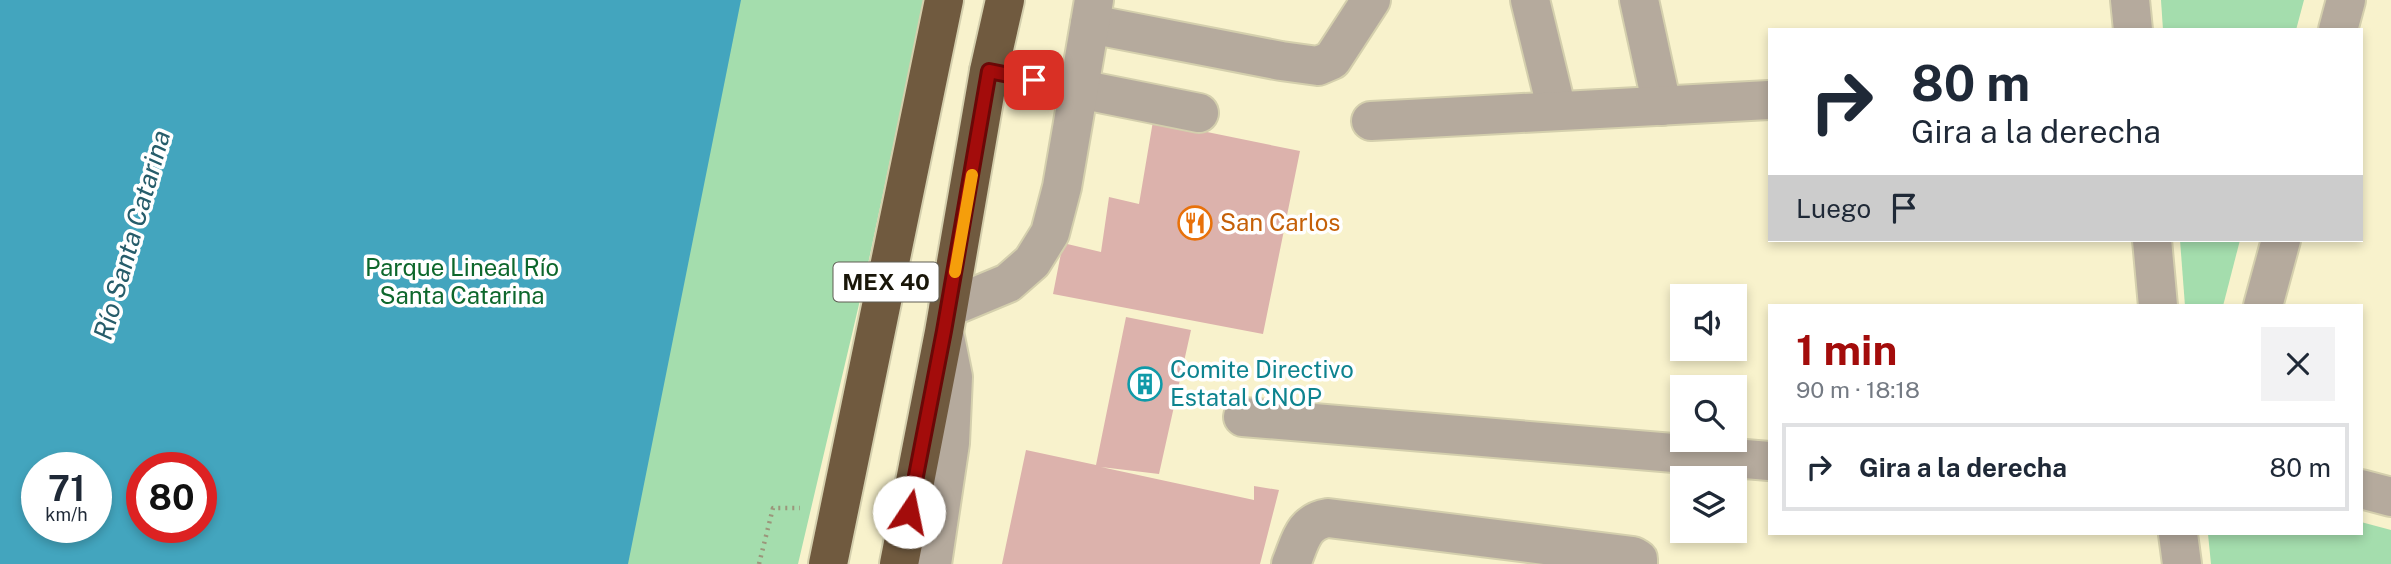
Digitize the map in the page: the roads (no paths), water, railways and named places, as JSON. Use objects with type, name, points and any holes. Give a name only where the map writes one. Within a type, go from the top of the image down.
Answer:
[{"type":"highway","name":"MEX 40","points":[[828,564],[944,0]]},
{"type":"highway","name":"MEX 40","points":[[899,564],[946,320],[989,71],[1005,0]]},
{"type":"street","points":[[932,564],[945,489],[952,414],[953,377],[946,320],[1008,283],[1032,262],[1050,233],[1062,187],[1092,12],[1281,61],[1318,66],[1332,60],[1371,0]]},
{"type":"street","points":[[1530,0],[1557,111]]},
{"type":"street","points":[[1639,0],[1662,106]]},
{"type":"street","points":[[2130,0],[2133,28]]},
{"type":"street","points":[[2338,28],[2346,0]]},
{"type":"street","points":[[989,71],[1199,113]]},
{"type":"street","points":[[1371,121],[1768,100]]},
{"type":"street","points":[[2152,242],[2158,304]]},
{"type":"street","points":[[2264,304],[2280,242]]},
{"type":"street","points":[[1243,417],[1768,461]]},
{"type":"street","points":[[2363,490],[2391,497]]},
{"type":"street","points":[[1291,564],[1306,528],[1314,521],[1328,518],[1633,556],[1638,559],[1638,564]]},
{"type":"street","points":[[2178,535],[2182,564]]},
{"type":"water","name":"Río Santa Catarina","points":[[0,0],[741,0],[628,564],[0,564]]},
{"type":"place","name":"San Carlos","points":[[1195,223]]},
{"type":"place","name":"Comite Directivo Estatal CNOP","points":[[1145,384]]},
{"type":"park label","name":"Parque Lineal Río Santa Catarina","points":[[462,282]]}]
